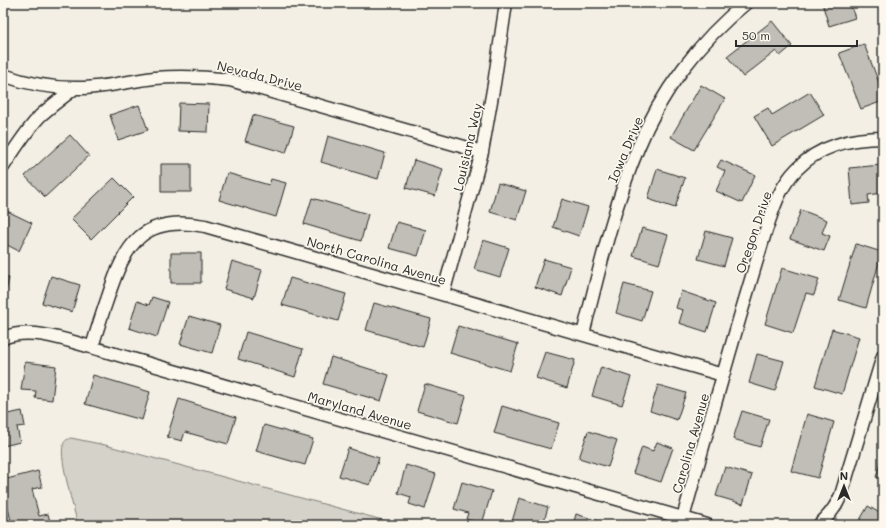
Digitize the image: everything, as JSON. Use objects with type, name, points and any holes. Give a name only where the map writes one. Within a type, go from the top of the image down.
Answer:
[{"type":"street","name":"Iowa Drive","points":[[583,334],[613,218],[624,182],[638,147],[655,112],[694,54],[712,33],[746,3]]},
{"type":"street","name":"Louisiana Way","points":[[443,294],[482,152],[507,5]]},
{"type":"street","name":"Nevada Drive","points":[[3,75],[39,84],[74,88],[96,87],[153,78],[181,76],[230,80],[482,152]]},
{"type":"street","points":[[3,167],[13,151],[40,117],[51,106],[74,88]]},
{"type":"street","name":"Oregon Drive","points":[[723,375],[776,199],[783,187],[797,168],[824,150],[846,141],[883,138]]},
{"type":"street","name":"North Carolina Avenue","points":[[92,347],[116,274],[133,242],[142,234],[164,224],[188,223],[205,226],[723,375]]},
{"type":"street","name":"Maryland Avenue","points":[[3,338],[21,333],[61,338],[708,525]]},
{"type":"street","points":[[819,525],[833,511],[841,495],[883,356]]},
{"type":"street","name":"Carolina Avenue","points":[[683,518],[723,375]]},
{"type":"shaded area","points":[[71,438],[105,445],[401,525],[78,525],[62,452],[64,443]]},
{"type":"building","points":[[822,3],[850,3],[855,18],[829,26]]},
{"type":"building","points":[[772,21],[792,46],[780,56],[776,51],[743,77],[727,56]]},
{"type":"building","points":[[864,44],[883,93],[883,101],[861,109],[839,53]]},
{"type":"building","points":[[701,85],[725,99],[694,150],[671,137]]},
{"type":"building","points":[[810,92],[824,115],[772,146],[754,116],[768,108],[772,115]]},
{"type":"building","points":[[179,103],[209,104],[208,132],[178,131]]},
{"type":"building","points":[[139,105],[148,130],[118,140],[110,115]]},
{"type":"building","points":[[253,115],[294,126],[286,153],[245,141]]},
{"type":"building","points":[[70,135],[89,156],[45,197],[25,176]]},
{"type":"building","points":[[328,136],[385,153],[378,179],[321,162]]},
{"type":"building","points":[[414,160],[443,169],[435,196],[406,188]]},
{"type":"building","points":[[721,160],[755,175],[742,203],[716,191],[725,171],[717,167]]},
{"type":"building","points":[[161,164],[191,164],[191,192],[161,192]]},
{"type":"building","points":[[881,165],[883,193],[868,195],[869,203],[852,205],[849,168]]},
{"type":"building","points":[[657,169],[685,178],[675,208],[648,199]]},
{"type":"building","points":[[227,173],[269,185],[271,179],[286,183],[276,217],[219,200]]},
{"type":"building","points":[[114,178],[133,197],[91,239],[71,219]]},
{"type":"building","points":[[498,183],[526,191],[517,220],[490,212]]},
{"type":"building","points":[[312,198],[368,214],[361,241],[304,224]]},
{"type":"building","points":[[562,199],[588,207],[579,236],[553,227]]},
{"type":"building","points":[[801,210],[827,220],[822,233],[830,236],[824,251],[790,239]]},
{"type":"building","points":[[7,211],[32,223],[19,251],[3,243],[3,219]]},
{"type":"building","points":[[397,222],[426,230],[418,256],[389,248]]},
{"type":"building","points":[[642,228],[668,235],[659,264],[633,256]]},
{"type":"building","points":[[706,231],[732,238],[724,266],[698,259]]},
{"type":"building","points":[[483,240],[509,248],[500,277],[474,269]]},
{"type":"building","points":[[856,244],[882,252],[866,308],[839,300]]},
{"type":"building","points":[[171,253],[201,253],[201,283],[171,283]]},
{"type":"building","points":[[544,259],[571,267],[562,296],[535,287]]},
{"type":"building","points":[[232,261],[262,270],[254,298],[224,289]]},
{"type":"building","points":[[782,268],[819,279],[814,295],[806,293],[793,333],[765,324]]},
{"type":"building","points":[[51,276],[80,285],[72,312],[42,303]]},
{"type":"building","points":[[3,277],[9,278],[3,305]]},
{"type":"building","points":[[290,278],[346,294],[338,321],[282,305]]},
{"type":"building","points":[[624,284],[651,291],[642,321],[616,313]]},
{"type":"building","points":[[681,291],[716,303],[707,332],[679,323],[683,310],[676,308]]},
{"type":"building","points":[[152,297],[168,302],[157,337],[129,328],[137,301],[149,305]]},
{"type":"building","points":[[374,303],[431,319],[423,347],[366,330]]},
{"type":"building","points":[[189,316],[220,325],[212,353],[180,344]]},
{"type":"building","points":[[458,326],[518,344],[510,371],[450,353]]},
{"type":"building","points":[[832,329],[859,337],[842,394],[815,386]]},
{"type":"building","points":[[246,332],[303,349],[295,377],[238,359]]},
{"type":"building","points":[[545,352],[575,360],[567,388],[536,378]]},
{"type":"building","points":[[757,354],[784,361],[775,391],[749,383]]},
{"type":"building","points":[[331,357],[389,375],[381,401],[323,384]]},
{"type":"building","points":[[25,362],[56,366],[52,400],[35,398],[36,391],[21,390]]},
{"type":"building","points":[[601,367],[631,377],[622,405],[592,396]]},
{"type":"building","points":[[93,375],[150,392],[142,420],[85,404]]},
{"type":"building","points":[[425,384],[466,396],[458,423],[417,411]]},
{"type":"building","points":[[658,385],[686,393],[677,420],[650,411]]},
{"type":"building","points":[[179,399],[236,417],[228,444],[185,432],[182,441],[167,437]]},
{"type":"building","points":[[502,406],[559,423],[551,449],[494,433]]},
{"type":"building","points":[[22,411],[25,426],[17,427],[20,442],[3,446],[3,415]]},
{"type":"building","points":[[742,411],[769,419],[760,447],[733,439]]},
{"type":"building","points":[[807,414],[834,422],[818,478],[791,471]]},
{"type":"building","points":[[264,425],[313,439],[305,465],[256,451]]},
{"type":"building","points":[[588,431],[617,440],[608,467],[579,458]]},
{"type":"building","points":[[657,442],[673,448],[661,482],[633,473],[642,447],[653,451]]},
{"type":"building","points":[[348,448],[379,458],[370,485],[339,476]]},
{"type":"building","points":[[883,453],[883,479],[876,477]]},
{"type":"building","points":[[406,465],[436,474],[425,509],[409,504],[411,497],[398,493]]},
{"type":"building","points":[[725,467],[752,475],[743,504],[716,496]]},
{"type":"building","points":[[38,471],[42,487],[32,489],[39,516],[48,514],[51,525],[12,525],[3,487],[3,480]]},
{"type":"building","points":[[462,482],[492,491],[482,524],[466,519],[468,513],[454,509]]},
{"type":"building","points":[[519,498],[548,507],[543,525],[511,525]]},
{"type":"building","points":[[868,506],[883,515],[883,525],[857,525]]},
{"type":"building","points":[[576,514],[612,525],[573,525]]}]
